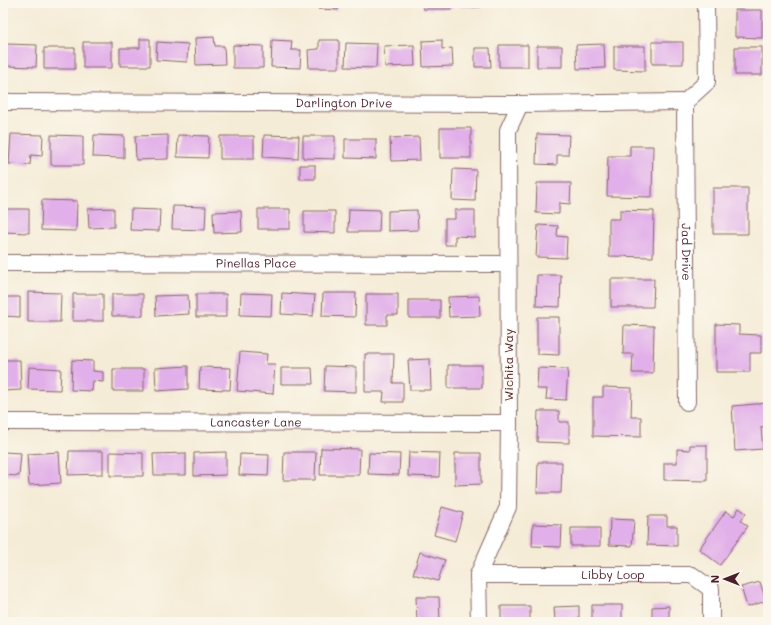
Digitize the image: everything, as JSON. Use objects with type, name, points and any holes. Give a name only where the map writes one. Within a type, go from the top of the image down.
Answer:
[{"type":"street","points":[[685,102],[707,82],[706,3]]},
{"type":"street","name":"Darlington Drive","points":[[3,102],[520,104],[685,102]]},
{"type":"street","name":"Jad Drive","points":[[685,102],[687,402]]},
{"type":"street","name":"Wichita Way","points":[[479,622],[478,575],[508,507],[508,130],[520,104]]},
{"type":"street","name":"Pinellas Place","points":[[3,263],[508,264]]},
{"type":"street","name":"Lancaster Lane","points":[[3,422],[509,422]]},
{"type":"street","name":"Libby Loop","points":[[478,575],[692,575],[711,589],[711,622]]},
{"type":"building","points":[[318,3],[338,3],[338,10],[318,9]]},
{"type":"building","points":[[423,3],[452,3],[452,9],[423,9]]},
{"type":"building","points":[[460,3],[481,3],[481,7],[460,7]]},
{"type":"building","points":[[735,10],[762,10],[762,38],[735,37]]},
{"type":"building","points":[[214,37],[215,46],[224,46],[225,64],[196,65],[195,38]]},
{"type":"building","points":[[140,39],[150,39],[150,66],[120,66],[120,48],[140,48]]},
{"type":"building","points":[[272,40],[292,41],[291,50],[301,50],[300,68],[271,67]]},
{"type":"building","points":[[319,40],[339,40],[339,68],[309,68],[308,50],[319,49]]},
{"type":"building","points":[[442,40],[442,49],[452,48],[453,66],[423,67],[422,41]]},
{"type":"building","points":[[83,42],[112,42],[112,68],[83,68]]},
{"type":"building","points":[[157,42],[188,44],[187,62],[156,60]]},
{"type":"building","points":[[652,42],[683,42],[683,64],[652,64]]},
{"type":"building","points":[[346,43],[377,44],[376,68],[345,67]]},
{"type":"building","points":[[6,44],[37,45],[36,67],[5,66]]},
{"type":"building","points":[[604,44],[605,68],[577,69],[576,45]]},
{"type":"building","points":[[233,45],[263,46],[263,68],[233,68]]},
{"type":"building","points":[[414,45],[415,66],[385,67],[384,46]]},
{"type":"building","points":[[499,45],[528,45],[528,67],[499,67]]},
{"type":"building","points":[[537,46],[562,46],[562,67],[537,67]]},
{"type":"building","points":[[614,46],[645,46],[645,71],[614,70]]},
{"type":"building","points":[[735,47],[762,47],[762,75],[735,75]]},
{"type":"building","points":[[44,48],[75,48],[75,69],[44,69]]},
{"type":"building","points":[[475,48],[490,48],[491,67],[475,67]]},
{"type":"building","points":[[440,128],[471,128],[471,158],[440,158]]},
{"type":"building","points":[[11,134],[43,135],[42,156],[31,155],[30,165],[9,164]]},
{"type":"building","points":[[537,134],[569,135],[568,155],[557,155],[557,165],[536,164]]},
{"type":"building","points":[[51,135],[83,136],[83,165],[51,165]]},
{"type":"building","points":[[94,135],[124,136],[124,158],[93,157]]},
{"type":"building","points":[[168,135],[168,159],[136,160],[135,136]]},
{"type":"building","points":[[178,135],[209,136],[208,158],[177,157]]},
{"type":"building","points":[[264,135],[299,136],[298,159],[263,157]]},
{"type":"building","points":[[220,136],[254,136],[254,159],[220,159]]},
{"type":"building","points":[[303,136],[335,136],[335,159],[303,158]]},
{"type":"building","points":[[419,137],[420,160],[391,161],[390,138]]},
{"type":"building","points":[[345,139],[376,139],[376,159],[345,158]]},
{"type":"building","points":[[630,146],[653,146],[652,197],[607,196],[608,156],[630,156]]},
{"type":"building","points":[[300,165],[315,165],[315,179],[300,179]]},
{"type":"building","points":[[453,169],[476,170],[475,201],[452,200]]},
{"type":"building","points":[[537,183],[571,183],[570,204],[559,203],[559,214],[536,213]]},
{"type":"building","points":[[713,188],[748,188],[748,234],[713,234]]},
{"type":"building","points":[[42,200],[77,201],[76,231],[41,230]]},
{"type":"building","points":[[173,206],[206,207],[205,230],[172,229]]},
{"type":"building","points":[[114,208],[114,227],[89,228],[88,209]]},
{"type":"building","points":[[3,209],[29,209],[29,233],[3,232]]},
{"type":"building","points":[[131,209],[160,210],[159,231],[130,230]]},
{"type":"building","points":[[258,209],[290,209],[290,229],[258,229]]},
{"type":"building","points":[[349,209],[380,210],[379,232],[348,232]]},
{"type":"building","points":[[417,210],[418,230],[388,231],[388,211]]},
{"type":"building","points":[[455,210],[475,210],[475,237],[455,236],[455,245],[445,245],[445,219],[455,219]]},
{"type":"building","points":[[620,210],[654,211],[653,257],[609,256],[609,219],[620,219]]},
{"type":"building","points":[[241,211],[242,232],[214,233],[213,212]]},
{"type":"building","points":[[304,211],[335,211],[335,233],[304,232]]},
{"type":"building","points":[[538,225],[558,226],[557,236],[567,237],[566,258],[536,257]]},
{"type":"building","points":[[537,275],[561,275],[560,307],[536,306]]},
{"type":"building","points":[[611,279],[654,279],[653,307],[611,307]]},
{"type":"building","points":[[28,292],[61,293],[60,322],[28,322]]},
{"type":"building","points":[[241,293],[272,294],[271,316],[240,315]]},
{"type":"building","points":[[282,293],[315,295],[313,316],[281,314]]},
{"type":"building","points":[[323,293],[356,293],[355,317],[322,316]]},
{"type":"building","points":[[73,294],[103,294],[103,321],[73,321]]},
{"type":"building","points":[[112,294],[143,294],[143,316],[112,316]]},
{"type":"building","points":[[196,294],[226,294],[226,317],[196,317]]},
{"type":"building","points":[[366,294],[398,294],[398,315],[387,315],[387,325],[366,325]]},
{"type":"building","points":[[188,295],[189,314],[156,316],[155,296]]},
{"type":"building","points":[[479,296],[480,316],[449,317],[448,297]]},
{"type":"building","points":[[3,297],[20,297],[20,317],[3,316]]},
{"type":"building","points":[[409,300],[440,300],[440,318],[409,318]]},
{"type":"building","points":[[537,317],[559,317],[559,355],[537,354]]},
{"type":"building","points":[[716,324],[739,325],[739,334],[761,335],[761,353],[750,353],[750,372],[716,372]]},
{"type":"building","points":[[624,325],[654,326],[653,373],[632,373],[633,354],[623,354]]},
{"type":"building","points":[[240,352],[267,354],[266,364],[275,364],[273,394],[237,391]]},
{"type":"building","points":[[365,354],[394,354],[393,383],[403,383],[403,402],[383,402],[384,392],[365,392]]},
{"type":"building","points":[[430,359],[431,390],[410,390],[408,360]]},
{"type":"building","points":[[3,360],[20,360],[21,390],[3,391]]},
{"type":"building","points":[[72,360],[93,361],[93,371],[103,372],[103,382],[93,381],[92,391],[71,390]]},
{"type":"building","points":[[448,365],[482,365],[482,388],[448,388]]},
{"type":"building","points":[[188,366],[188,389],[156,391],[155,368]]},
{"type":"building","points":[[325,366],[356,367],[356,392],[324,391]]},
{"type":"building","points":[[29,367],[61,369],[60,390],[28,389]]},
{"type":"building","points":[[200,367],[231,368],[230,390],[199,389]]},
{"type":"building","points":[[281,368],[312,368],[313,384],[281,384]]},
{"type":"building","points":[[538,368],[568,369],[566,400],[546,399],[547,389],[537,389]]},
{"type":"building","points":[[113,369],[144,369],[144,391],[113,391]]},
{"type":"building","points":[[603,387],[632,388],[631,417],[641,417],[641,437],[593,436],[593,397],[603,397]]},
{"type":"building","points":[[768,403],[768,426],[761,427],[763,449],[735,451],[732,406]]},
{"type":"building","points":[[538,411],[559,411],[559,422],[569,422],[569,443],[537,442]]},
{"type":"building","points":[[690,445],[707,445],[707,481],[664,480],[664,463],[677,463],[677,449],[690,450]]},
{"type":"building","points":[[321,448],[360,449],[359,475],[320,475]]},
{"type":"building","points":[[69,451],[103,451],[103,474],[68,475]]},
{"type":"building","points":[[3,452],[21,453],[19,476],[3,475]]},
{"type":"building","points":[[59,452],[61,483],[29,485],[27,454]]},
{"type":"building","points":[[110,452],[143,453],[143,476],[110,476]]},
{"type":"building","points":[[226,452],[226,475],[194,476],[194,453]]},
{"type":"building","points":[[284,452],[316,452],[315,480],[283,480]]},
{"type":"building","points":[[409,452],[440,453],[439,477],[408,476]]},
{"type":"building","points":[[186,453],[186,475],[154,475],[153,454]]},
{"type":"building","points":[[369,453],[400,454],[399,475],[368,474]]},
{"type":"building","points":[[455,453],[481,453],[481,484],[455,485]]},
{"type":"building","points":[[240,454],[269,455],[268,476],[239,475]]},
{"type":"building","points":[[538,462],[562,462],[561,493],[537,493]]},
{"type":"building","points":[[442,507],[463,513],[455,541],[434,535]]},
{"type":"building","points":[[739,508],[746,513],[741,521],[748,526],[720,565],[699,549],[726,511],[734,516]]},
{"type":"building","points":[[648,516],[667,516],[667,526],[677,526],[677,546],[647,545]]},
{"type":"building","points":[[610,519],[634,520],[632,546],[609,545]]},
{"type":"building","points":[[533,524],[562,525],[561,547],[532,546]]},
{"type":"building","points":[[571,528],[600,528],[600,546],[571,546]]},
{"type":"building","points":[[420,552],[445,560],[438,581],[413,574]]},
{"type":"building","points":[[760,582],[766,601],[747,607],[741,587]]},
{"type":"building","points":[[416,597],[439,597],[440,622],[417,622]]},
{"type":"building","points":[[592,605],[622,605],[622,622],[592,622]]},
{"type":"building","points":[[501,606],[530,606],[530,622],[501,622]]},
{"type":"building","points":[[579,606],[579,622],[555,622],[554,607]]},
{"type":"building","points":[[669,606],[669,622],[652,622],[652,607]]}]
